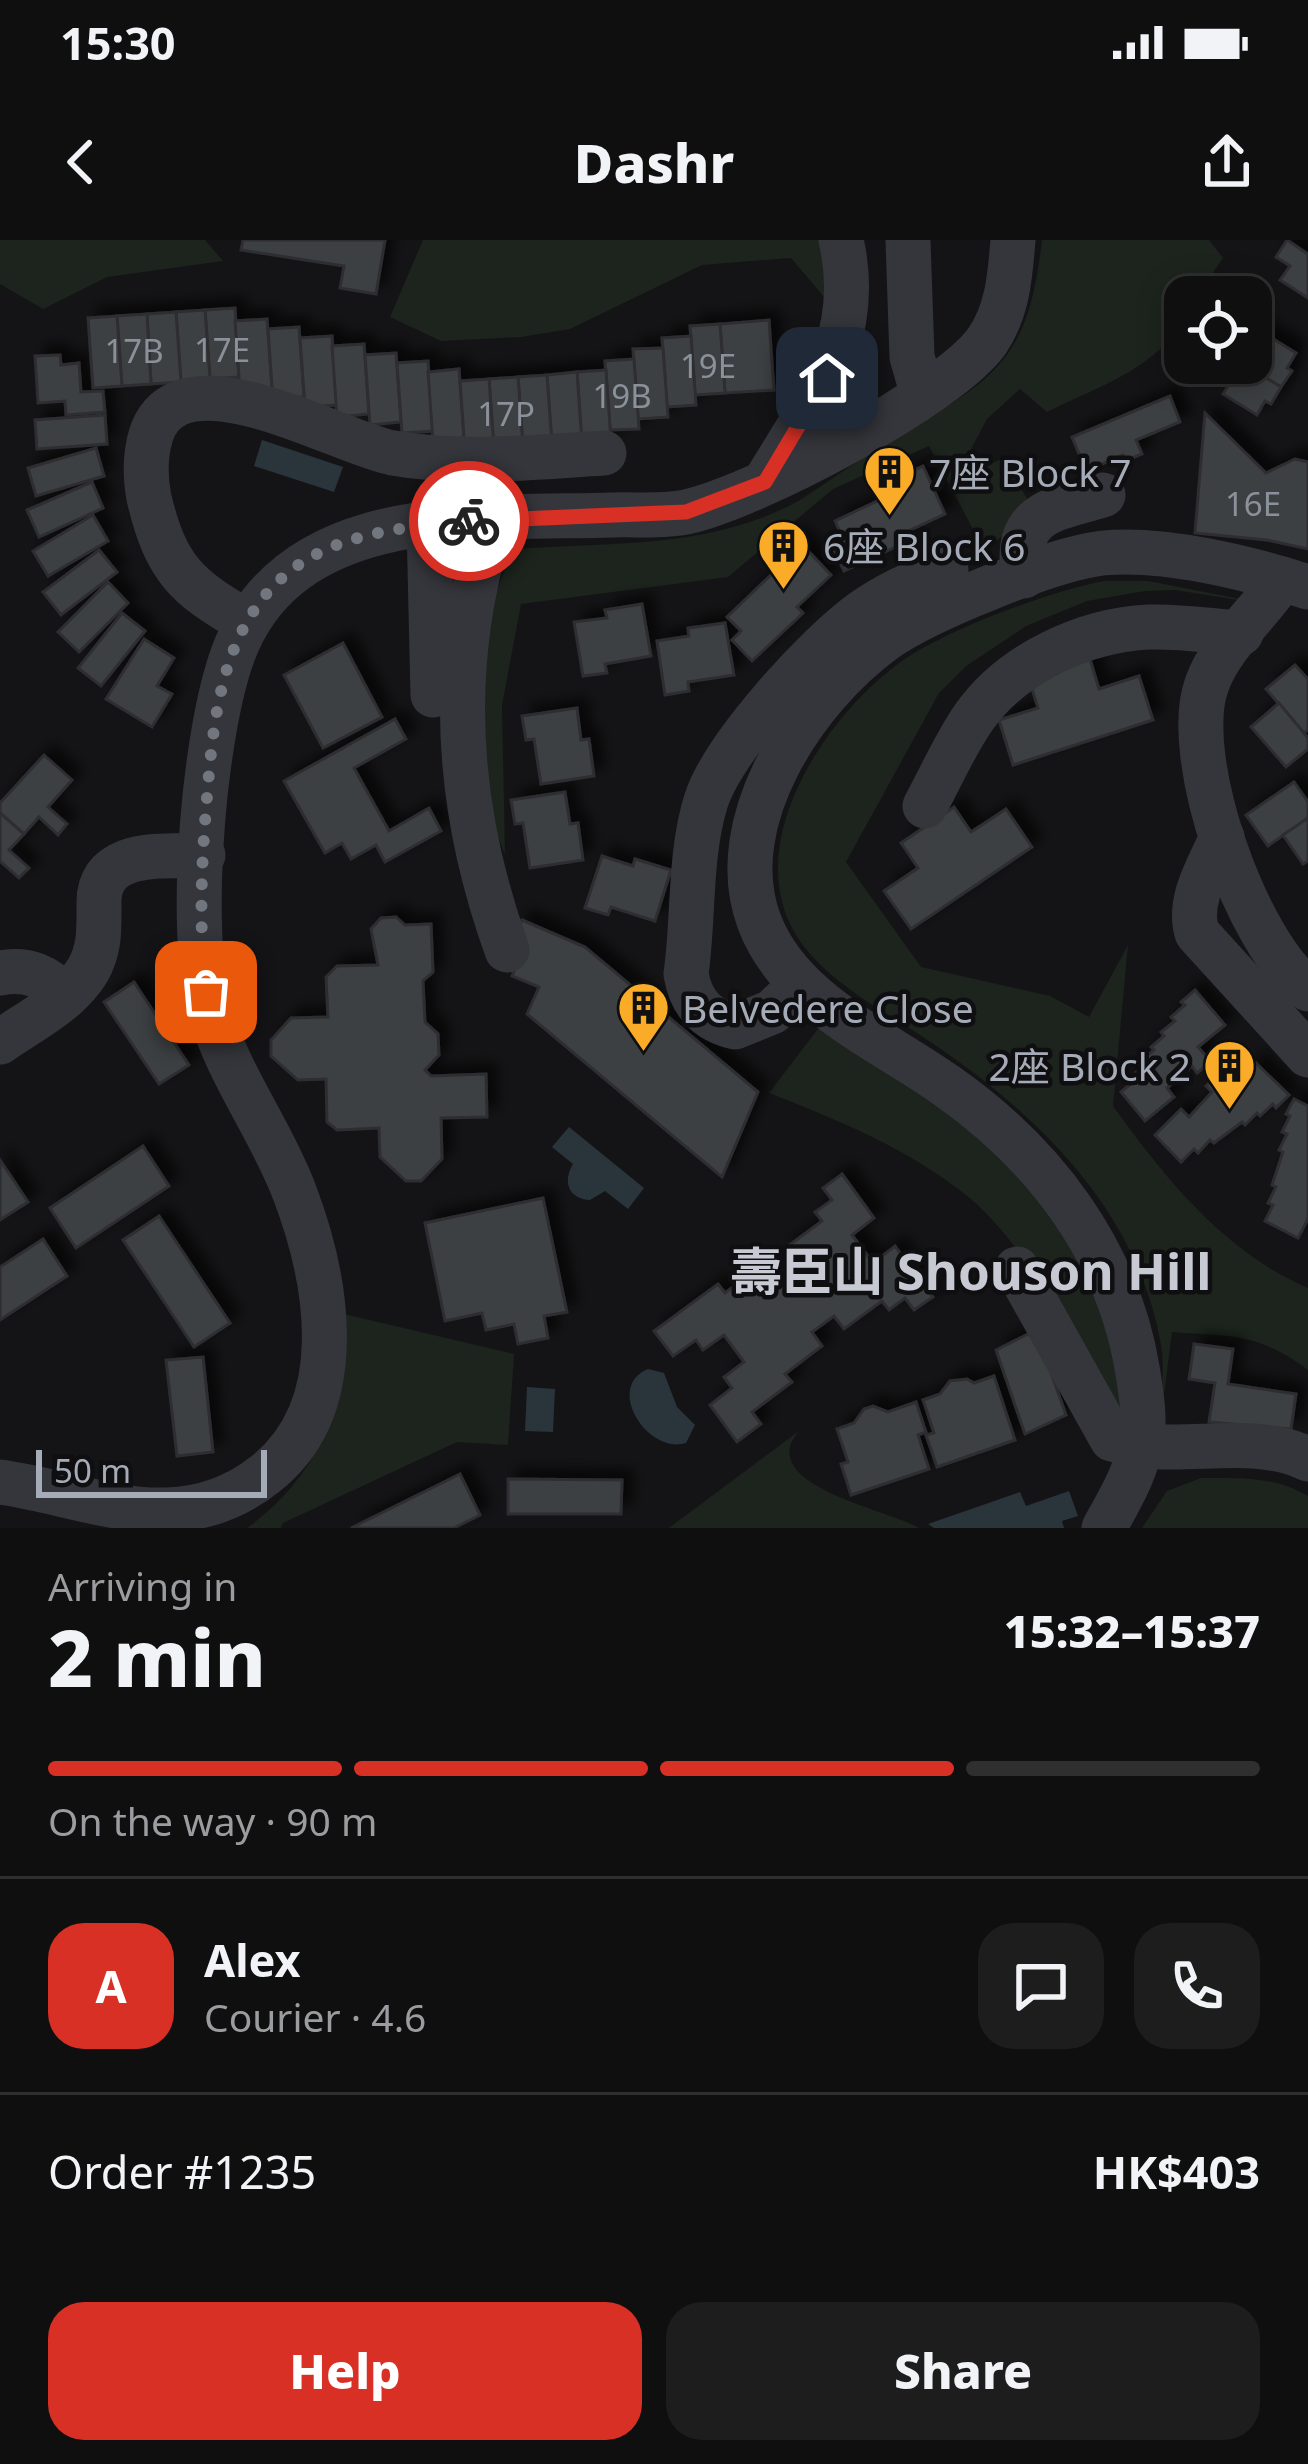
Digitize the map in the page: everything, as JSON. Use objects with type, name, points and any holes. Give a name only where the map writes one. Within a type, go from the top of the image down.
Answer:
[{"type":"street","points":[[765,482],[838,353],[848,304],[841,240]]},
{"type":"street","points":[[0,1481],[193,1518],[254,1484],[290,1451],[314,1407],[324,1358],[321,1300],[309,1234],[279,1155],[220,1045],[206,992],[201,920],[214,721],[227,670],[247,622],[267,592],[311,557],[349,540],[494,519],[686,512],[765,482],[830,451],[923,395],[971,359],[995,327],[1009,288],[1013,240]]},
{"type":"street","points":[[908,241],[912,357],[923,395]]},
{"type":"street","points":[[247,622],[198,592],[174,568],[155,524],[146,483],[147,451],[152,429],[177,404],[201,396],[254,404],[387,452],[437,459],[604,453]]},
{"type":"street","points":[[1024,576],[1023,537],[1038,518],[1103,495]]},
{"type":"street","points":[[494,519],[478,565],[469,619],[461,728],[470,817],[490,904],[507,950]]},
{"type":"street","points":[[429,525],[433,695]]},
{"type":"street","points":[[1104,1528],[1140,1448],[1141,1396],[1124,1314],[1095,1246],[1054,1183],[973,1105],[801,985],[772,949],[749,882],[755,823],[783,756],[840,682],[888,637],[1024,576],[1068,560],[1126,552],[1295,583]]},
{"type":"street","points":[[801,985],[772,1012],[735,1027],[702,1011],[688,988],[700,827],[713,782],[735,744],[840,630],[890,595],[946,570]]},
{"type":"street","points":[[1295,583],[1216,663],[1199,717],[1222,837],[1262,932],[1281,965],[1308,988]]},
{"type":"street","points":[[925,806],[974,716],[1037,661],[1117,631],[1174,627],[1241,633]]},
{"type":"street","points":[[1222,837],[1196,897],[1197,933],[1308,1054]]},
{"type":"street","points":[[0,1042],[65,997],[93,960],[100,926],[100,889],[110,871],[130,859],[202,855]]},
{"type":"street","points":[[0,973],[16,970],[43,977],[65,997]]},
{"type":"street","points":[[1017,1269],[1112,1439],[1140,1448],[1276,1448],[1308,1459]]},
{"type":"shaded area","points":[[0,240],[205,240],[223,261],[107,277],[43,309],[0,284]]},
{"type":"shaded area","points":[[423,240],[822,240],[829,303],[791,258],[702,265],[570,329],[441,341],[390,317]]},
{"type":"shaded area","points":[[1042,240],[1209,240],[1223,258],[1211,276],[1164,276],[1164,344],[1134,369],[1047,412],[1020,389],[987,419],[969,453],[976,471],[1003,458],[1032,507],[985,552],[929,446],[833,489],[728,577],[521,604],[502,705],[505,855],[480,785],[474,727],[485,634],[514,549],[697,535],[767,516],[800,500],[949,405],[994,370],[1021,330]]},
{"type":"shaded area","points":[[262,440],[343,467],[334,492],[254,466]]},
{"type":"shaded area","points":[[1104,581],[1148,581],[1276,606],[1175,590],[1145,591],[1087,601],[1026,626],[965,667],[939,693],[846,862],[921,967],[1050,996],[1089,1017],[1128,945],[1113,1106],[1198,1211],[1249,1254],[1308,1288],[1308,1370],[1258,1343],[1172,1332],[1161,1418],[1162,1354],[1148,1295],[1104,1206],[1040,1130],[1003,1097],[821,966],[796,935],[781,899],[778,861],[785,822],[800,784],[820,747],[873,685],[921,649],[971,625],[1056,593]]},
{"type":"shaded area","points":[[821,1025],[945,1103],[1056,1212],[1107,1318],[1125,1434],[1034,1275],[966,1195],[896,1149],[769,1093]]},
{"type":"shaded area","points":[[569,1127],[644,1188],[628,1209],[605,1191],[590,1200],[572,1193],[568,1177],[573,1164],[552,1147]]},
{"type":"shaded area","points":[[344,1314],[514,1354],[508,1445],[457,1442],[283,1523],[281,1528],[247,1528],[293,1486],[325,1434],[343,1376]]},
{"type":"shaded area","points":[[648,1369],[664,1373],[677,1407],[695,1425],[686,1443],[658,1439],[636,1417],[630,1390],[635,1378]]},
{"type":"shaded area","points":[[527,1387],[555,1389],[553,1432],[525,1431]]},
{"type":"shaded area","points":[[799,1431],[790,1450],[794,1466],[808,1480],[919,1528],[669,1528]]},
{"type":"shaded area","points":[[1201,1478],[1256,1480],[1295,1489],[1308,1496],[1308,1528],[1142,1528],[1167,1491]]},
{"type":"shaded area","points":[[1069,1491],[1078,1516],[1062,1521],[1064,1528],[934,1528],[928,1524],[1020,1492],[1026,1506]]},
{"type":"building","points":[[243,240],[385,240],[376,294],[340,288],[344,266],[241,250]]},
{"type":"building","points":[[1287,240],[1308,254],[1308,298],[1280,280],[1290,266],[1276,257]]},
{"type":"building","points":[[235,308],[239,377],[210,379],[205,310]]},
{"type":"building","points":[[205,310],[210,379],[181,382],[176,312]]},
{"type":"building","points":[[176,312],[181,382],[151,384],[147,314]]},
{"type":"building","points":[[147,314],[151,384],[122,386],[117,316]]},
{"type":"building","points":[[117,316],[122,386],[93,388],[88,318]]},
{"type":"building","points":[[267,319],[272,389],[240,391],[235,321]]},
{"type":"building","points":[[769,320],[774,390],[725,393],[720,324]]},
{"type":"building","points":[[720,324],[725,393],[695,395],[690,326]]},
{"type":"building","points":[[299,327],[304,397],[273,400],[268,329]]},
{"type":"building","points":[[332,336],[337,405],[305,407],[300,338]]},
{"type":"building","points":[[691,336],[696,405],[667,407],[662,338]]},
{"type":"building","points":[[1272,338],[1296,353],[1287,368],[1292,371],[1281,387],[1272,381]]},
{"type":"building","points":[[364,344],[369,414],[337,417],[332,346]]},
{"type":"building","points":[[663,348],[668,417],[638,419],[633,349]]},
{"type":"building","points":[[396,353],[401,422],[370,425],[365,355]]},
{"type":"building","points":[[60,355],[61,365],[79,363],[81,392],[103,391],[105,412],[66,415],[65,401],[38,403],[35,356]]},
{"type":"building","points":[[634,359],[639,429],[610,430],[605,361]]},
{"type":"building","points":[[428,361],[433,431],[402,433],[397,363]]},
{"type":"building","points":[[459,369],[464,438],[433,441],[428,372]]},
{"type":"building","points":[[606,370],[611,441],[582,443],[577,372]]},
{"type":"building","points":[[577,372],[582,443],[552,445],[547,375]]},
{"type":"building","points":[[547,375],[552,445],[523,447],[518,377]]},
{"type":"building","points":[[518,377],[523,447],[494,449],[489,379]]},
{"type":"building","points":[[489,379],[494,449],[465,451],[460,381]]},
{"type":"building","points":[[1272,381],[1281,387],[1257,415],[1223,394],[1229,384]]},
{"type":"building","points":[[1170,396],[1180,422],[1136,440],[1142,454],[1125,461],[1123,455],[1086,471],[1072,437]]},
{"type":"building","points":[[1205,413],[1266,473],[1295,459],[1308,462],[1308,549],[1195,533]]},
{"type":"building","points":[[105,415],[107,444],[37,449],[35,420]]},
{"type":"building","points":[[96,448],[104,476],[36,496],[28,468]]},
{"type":"building","name":"7座 Block 7","points":[[923,466],[945,514],[904,533],[908,541],[844,571],[831,544],[843,539],[835,521],[894,493],[889,482]]},
{"type":"building","points":[[92,482],[103,508],[39,537],[27,510]]},
{"type":"building","points":[[93,515],[108,541],[48,576],[33,551]]},
{"type":"building","name":"6座 Block 6","points":[[794,536],[831,575],[797,607],[803,613],[752,661],[732,640],[741,631],[727,617],[775,571],[766,562]]},
{"type":"building","points":[[99,550],[117,572],[61,615],[43,592]]},
{"type":"building","points":[[108,582],[128,603],[79,652],[58,632]]},
{"type":"building","points":[[642,604],[651,656],[605,664],[607,673],[583,676],[574,622],[607,618],[605,610]]},
{"type":"building","points":[[122,613],[145,631],[101,686],[78,668]]},
{"type":"building","points":[[725,623],[734,675],[688,682],[689,691],[665,695],[657,641],[689,636],[688,628]]},
{"type":"building","points":[[144,639],[174,658],[157,686],[172,694],[152,727],[106,699]]},
{"type":"building","points":[[343,643],[382,717],[323,748],[284,675]]},
{"type":"building","points":[[1090,659],[1099,689],[1139,676],[1153,720],[1013,765],[999,720],[1038,708],[1029,679]]},
{"type":"building","points":[[1295,665],[1308,679],[1308,730],[1304,733],[1266,689]]},
{"type":"building","points":[[1279,703],[1308,738],[1308,749],[1286,767],[1251,727]]},
{"type":"building","points":[[577,708],[581,740],[589,739],[594,776],[541,784],[534,739],[526,740],[522,716]]},
{"type":"building","points":[[395,719],[406,739],[354,768],[389,831],[429,808],[441,831],[385,862],[376,845],[351,859],[342,843],[325,853],[284,781]]},
{"type":"building","points":[[44,755],[72,780],[48,807],[67,824],[58,835],[39,817],[24,834],[0,813],[0,803]]},
{"type":"building","points":[[1294,782],[1308,802],[1308,818],[1268,846],[1246,815]]},
{"type":"building","points":[[565,792],[570,824],[578,823],[583,860],[530,868],[523,823],[515,824],[511,800]]},
{"type":"building","points":[[954,807],[971,832],[1006,809],[1032,847],[911,929],[884,891],[918,868],[901,843]]},
{"type":"building","points":[[0,813],[24,834],[9,850],[29,868],[19,878],[0,861]]},
{"type":"building","points":[[1308,818],[1308,861],[1303,864],[1283,835]]},
{"type":"building","points":[[602,856],[633,866],[635,859],[671,870],[655,921],[611,907],[608,915],[585,908]]},
{"type":"building","points":[[396,917],[405,925],[431,924],[433,972],[423,981],[425,1022],[438,1034],[439,1055],[425,1070],[431,1076],[486,1074],[487,1117],[441,1118],[442,1159],[421,1181],[406,1181],[380,1157],[379,1128],[337,1130],[327,1122],[326,1079],[298,1080],[271,1056],[271,1040],[291,1018],[328,1017],[326,977],[337,966],[378,965],[371,929],[381,918]]},
{"type":"building","name":"Belvedere Close","points":[[522,920],[585,947],[758,1092],[722,1177],[527,1014],[539,987],[512,976],[517,965],[504,960]]},
{"type":"building","points":[[134,982],[189,1065],[159,1084],[104,1002]]},
{"type":"building","points":[[1195,990],[1225,1025],[1198,1047],[1211,1062],[1197,1073],[1192,1066],[1167,1088],[1174,1097],[1145,1121],[1121,1092],[1134,1081],[1131,1077],[1154,1050],[1151,1047],[1164,1036],[1161,1032],[1175,1021],[1171,1017],[1185,1005],[1181,1002]]},
{"type":"building","name":"2座 Block 2","points":[[1256,1063],[1289,1095],[1276,1108],[1273,1104],[1214,1143],[1210,1140],[1198,1153],[1194,1149],[1181,1162],[1155,1135],[1181,1109],[1189,1117],[1212,1092],[1206,1086],[1218,1074],[1232,1088]]},
{"type":"building","points":[[1294,1099],[1308,1106],[1308,1219],[1298,1238],[1265,1221],[1273,1205],[1268,1203],[1276,1187],[1272,1185],[1283,1152],[1279,1150],[1287,1134],[1282,1132],[1290,1116],[1286,1114]]},
{"type":"building","points":[[143,1146],[169,1186],[76,1248],[50,1208]]},
{"type":"building","points":[[0,1160],[28,1202],[0,1220]]},
{"type":"building","points":[[842,1174],[874,1218],[852,1235],[873,1263],[895,1246],[933,1297],[914,1310],[905,1298],[889,1310],[882,1301],[844,1329],[834,1316],[812,1332],[822,1346],[785,1374],[792,1382],[752,1412],[761,1424],[737,1442],[710,1405],[732,1388],[724,1377],[744,1362],[724,1335],[703,1350],[696,1340],[673,1356],[654,1331],[718,1284],[725,1293],[762,1265],[772,1279],[794,1263],[784,1249],[822,1221],[815,1212],[832,1200],[823,1188]]},
{"type":"building","points":[[543,1198],[567,1312],[544,1316],[548,1338],[518,1344],[514,1324],[486,1330],[482,1313],[445,1321],[425,1223]]},
{"type":"building","points":[[159,1216],[230,1323],[194,1347],[123,1240]]},
{"type":"building","points":[[43,1239],[67,1276],[0,1320],[0,1267]]},
{"type":"building","points":[[1036,1330],[1066,1415],[1025,1434],[996,1350]]},
{"type":"building","points":[[1194,1344],[1233,1349],[1228,1384],[1296,1394],[1291,1429],[1209,1422],[1215,1383],[1189,1379]]},
{"type":"building","points":[[203,1357],[213,1452],[177,1456],[166,1360]]},
{"type":"building","points":[[994,1376],[1015,1440],[937,1467],[926,1435],[934,1433],[923,1400],[940,1394],[950,1381],[974,1383]]},
{"type":"building","points":[[916,1402],[926,1432],[918,1435],[929,1469],[851,1495],[841,1464],[848,1462],[837,1429],[854,1423],[864,1409],[873,1406],[888,1412]]},
{"type":"building","points":[[460,1474],[480,1515],[454,1528],[351,1528]]},
{"type":"building","points":[[508,1479],[622,1480],[621,1514],[508,1514]]},
{"type":"way so far","points":[[206,992],[202,867],[214,721],[227,670],[247,622],[280,580],[330,548],[372,534],[469,521]]},
{"type":"place","name":"7座 Block 7","points":[[890,517]]},
{"type":"place","name":"6座 Block 6","points":[[784,591]]},
{"type":"place","name":"Belvedere Close","points":[[643,1053]]},
{"type":"place","name":"2座 Block 2","points":[[1230,1111]]},
{"type":"district","name":"壽臣山 Shouson Hill","points":[[971,1270]]},
{"type":"route","points":[[469,521],[686,512],[765,482],[827,378]]}]
